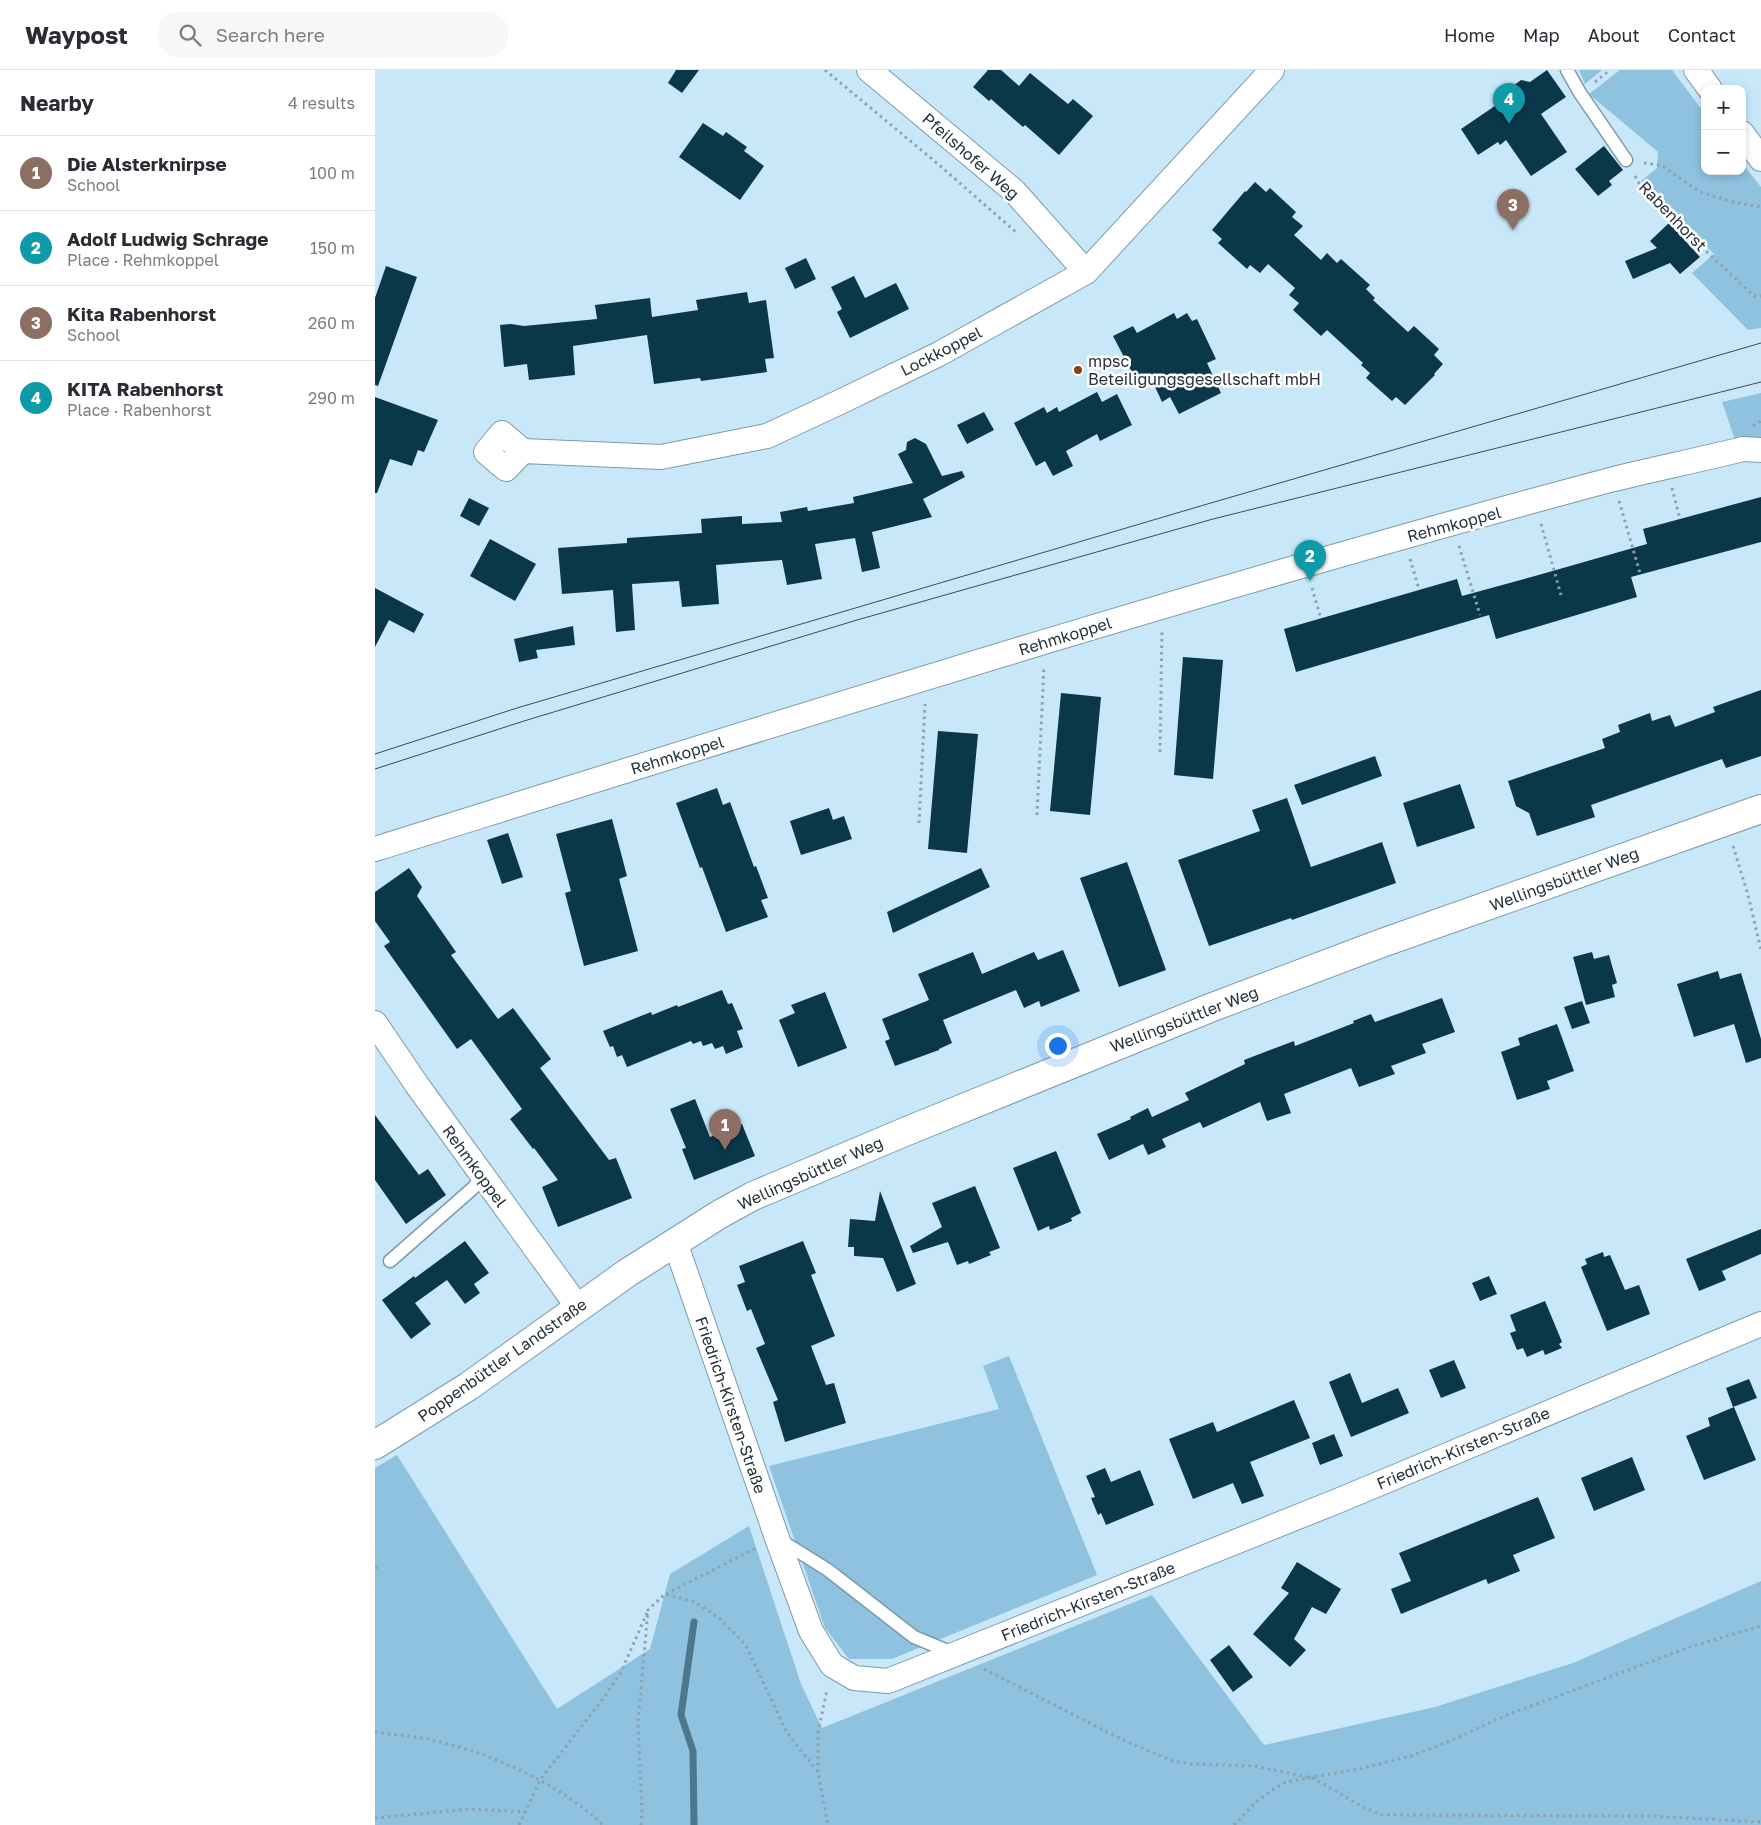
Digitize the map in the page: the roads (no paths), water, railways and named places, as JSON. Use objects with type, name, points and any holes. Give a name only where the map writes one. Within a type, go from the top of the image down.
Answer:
[{"type":"main road","name":"Wellingsbüttler Weg","points":[[627,1273],[737,1205],[796,1177],[1183,1018],[1382,943],[1761,809]]},
{"type":"main road","name":"Poppenbüttler Landstraße","points":[[375,1445],[461,1391],[627,1273]]},
{"type":"street","name":"Pfeilshofer Weg","points":[[869,70],[1014,190],[1086,272]]},
{"type":"street","name":"Lockkoppel","points":[[523,451],[661,456],[767,436],[939,354],[1086,272],[1272,70]]},
{"type":"street","points":[[1696,70],[1707,85]]},
{"type":"street","points":[[1746,138],[1761,159]]},
{"type":"street","name":"Rehmkoppel","points":[[375,849],[926,678],[1306,565],[1613,480],[1743,449],[1759,455]]},
{"type":"street","name":"Rehmkoppel","points":[[375,1023],[417,1086],[579,1307]]},
{"type":"street","name":"Friedrich-Kirsten-Straße","points":[[675,1242],[811,1631],[832,1665],[854,1678],[888,1681],[1340,1500],[1761,1324]]},
{"type":"lane","points":[[1567,70],[1580,93],[1626,160]]},
{"type":"lane","points":[[390,1261],[472,1189],[483,1177]]},
{"type":"lane","points":[[777,1538],[828,1570],[914,1637],[955,1654]]},
{"type":"waterway","points":[[694,1622],[681,1715],[693,1751],[694,1825]]},
{"type":"tram line","points":[[375,754],[517,708],[1761,343]]},
{"type":"tram line","points":[[375,769],[524,721],[857,620],[1213,519],[1761,382]]},
{"type":"place","name":"KITA Rabenhorst","points":[[1509,124]]},
{"type":"place","name":"Kita Rabenhorst","points":[[1513,230]]},
{"type":"place","name":"mpsc Beteiligungsgesellschaft mbH","points":[[1078,370]]},
{"type":"place","name":"Adolf Ludwig Schrage","points":[[1310,581]]},
{"type":"place","name":"Die Alsterknirpse","points":[[725,1150]]}]
